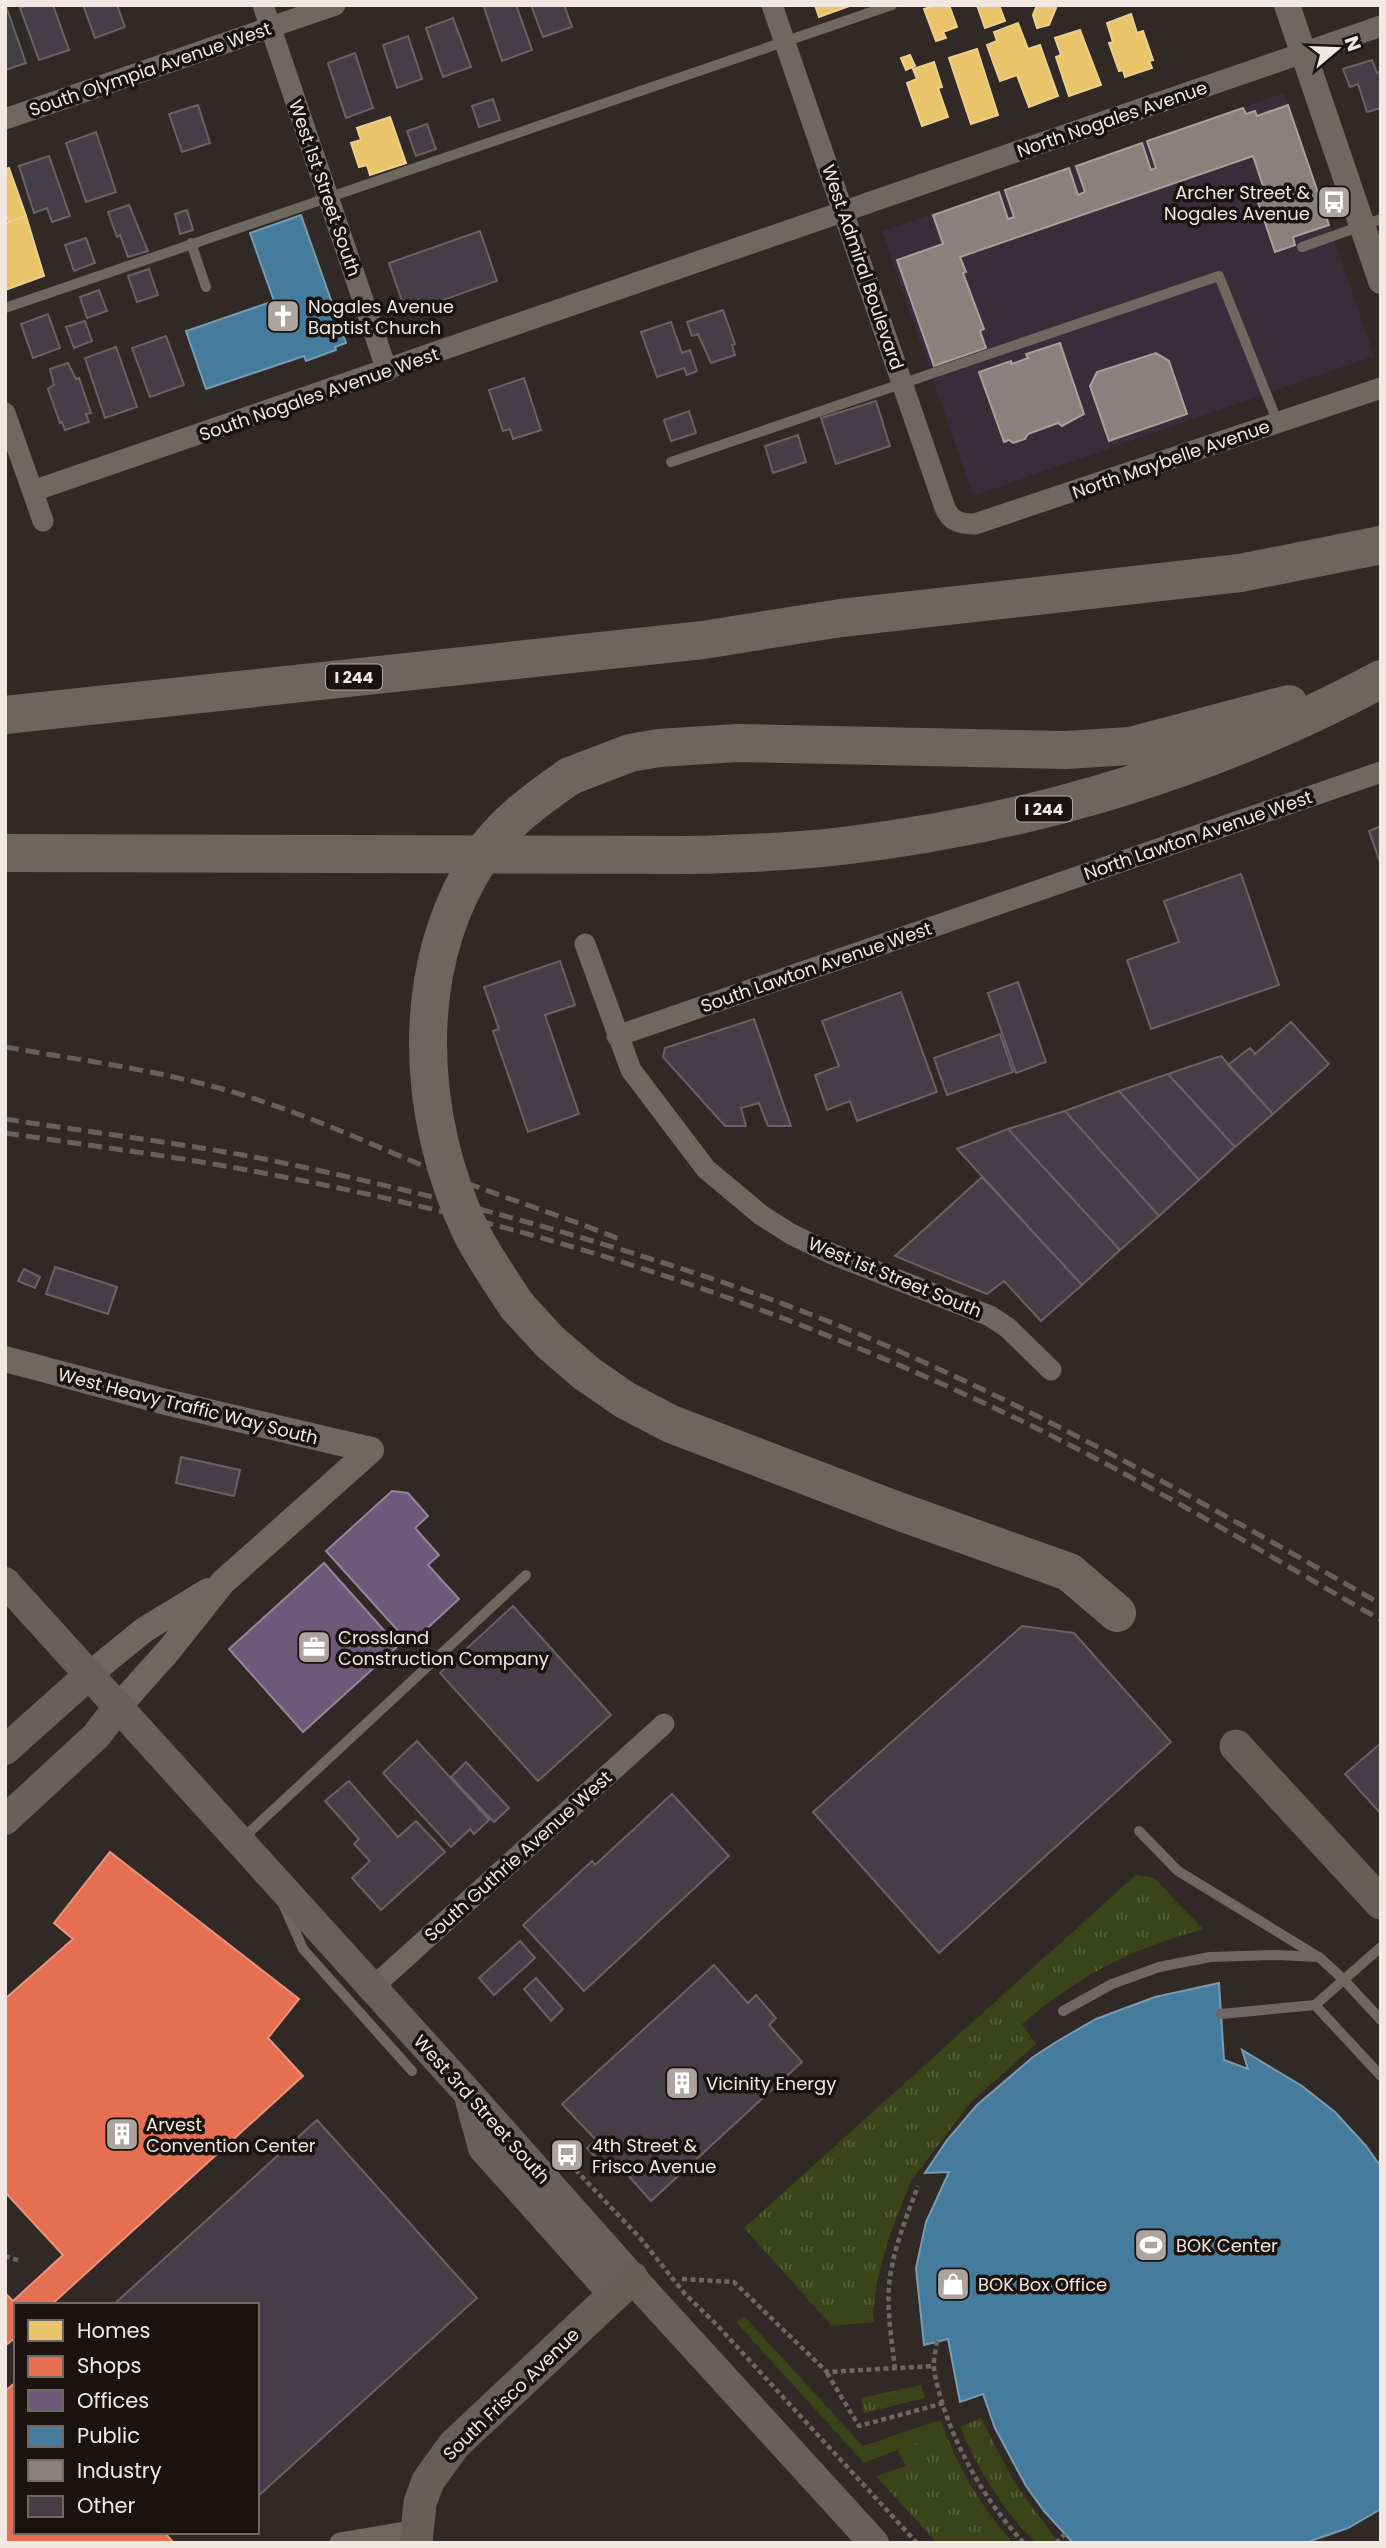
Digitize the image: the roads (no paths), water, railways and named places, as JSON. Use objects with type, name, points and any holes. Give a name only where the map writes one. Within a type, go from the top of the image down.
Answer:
[{"type":"highway","name":"I 244","points":[[5,715],[689,641],[841,618],[1240,573],[1381,545]]},
{"type":"highway","name":"I 244","points":[[5,853],[688,855],[776,852],[842,846],[990,822],[1135,784],[1254,740],[1380,680]]},
{"type":"highway","points":[[1117,1613],[1069,1572],[898,1511],[671,1424],[625,1400],[586,1373],[550,1342],[517,1306],[472,1234],[439,1142],[428,1041],[435,970],[447,925],[481,856],[513,821],[543,794],[570,776],[630,753],[696,744],[737,743],[1066,750],[1130,746],[1380,680]]},
{"type":"main road","name":"West 3rd Street South","points":[[5,1582],[874,2543]]},
{"type":"main road","points":[[5,1750],[90,1674]]},
{"type":"main road","points":[[5,1820],[96,1736],[119,1706]]},
{"type":"main road","points":[[1236,1746],[1381,1903]]},
{"type":"main road","name":"South Frisco Avenue","points":[[416,2537],[420,2503],[428,2481],[454,2445],[634,2277]]},
{"type":"street","name":"West 1st Street South","points":[[263,5],[387,371]]},
{"type":"street","name":"South Olympia Avenue West","points":[[5,119],[335,5]]},
{"type":"street","name":"West Admiral Boulevard","points":[[772,5],[945,509],[953,520],[960,524]]},
{"type":"street","points":[[1287,5],[1303,53],[1372,222],[1381,281]]},
{"type":"street","name":"North Nogales Avenue","points":[[844,213],[1381,26]]},
{"type":"street","name":"South Nogales Avenue West","points":[[33,491],[844,213]]},
{"type":"street","name":"North Maybelle Avenue","points":[[960,524],[975,524],[1381,388]]},
{"type":"street","points":[[5,413],[9,435],[43,521]]},
{"type":"street","name":"North Lawton Avenue West","points":[[1015,898],[1381,772]]},
{"type":"street","name":"South Lawton Avenue West","points":[[617,1036],[1015,898]]},
{"type":"street","name":"West 1st Street South","points":[[585,944],[631,1070],[706,1169],[761,1215],[832,1254],[990,1316],[1008,1328],[1051,1370]]},
{"type":"street","name":"West Heavy Traffic Way South","points":[[5,1359],[141,1396],[371,1450],[223,1582]]},
{"type":"street","points":[[90,1674],[144,1630],[223,1582]]},
{"type":"street","points":[[119,1706],[169,1650],[223,1582]]},
{"type":"street","name":"South Guthrie Avenue West","points":[[373,1987],[664,1724]]},
{"type":"street","name":"South Frisco Avenue","points":[[340,2543],[416,2537]]},
{"type":"lane","points":[[5,308],[892,5]]},
{"type":"lane","points":[[1301,247],[1372,222]]},
{"type":"lane","points":[[191,243],[206,287]]},
{"type":"lane","points":[[671,462],[1219,276],[1278,423]]},
{"type":"lane","points":[[240,1841],[526,1575]]},
{"type":"lane","points":[[1139,1831],[1178,1871],[1319,1957],[1381,2020]]},
{"type":"lane","name":"West 3rd Street South","points":[[268,1872],[303,1950],[412,2071]]},
{"type":"lane","points":[[1221,2014],[1315,2005],[1381,1947]]},
{"type":"lane","points":[[1063,2011],[1112,1984],[1159,1967],[1210,1957],[1319,1957]]},
{"type":"lane","points":[[1315,2005],[1381,2076]]},
{"type":"railway","points":[[5,1047],[136,1069],[233,1092],[306,1117],[455,1178],[624,1241]]},
{"type":"railway","points":[[5,1119],[254,1157],[368,1181],[537,1225],[704,1276],[880,1343],[966,1382],[1134,1466],[1381,1604]]},
{"type":"railway","points":[[5,1133],[203,1162],[373,1195],[529,1234],[724,1296],[886,1360],[1053,1436],[1195,1513],[1381,1620]]},
{"type":"place","name":"Archer Street & Nogales Avenue","points":[[1334,202]]},
{"type":"place","name":"Nogales Avenue Baptist Church","points":[[283,316]]},
{"type":"place","name":"Crossland Construction Company","points":[[314,1647]]},
{"type":"place","name":"Vicinity Energy","points":[[682,2083]]},
{"type":"place","name":"Arvest Convention Center","points":[[122,2134]]},
{"type":"place","name":"4th Street & Frisco Avenue","points":[[567,2155]]},
{"type":"place","name":"BOK Center","points":[[1151,2245]]},
{"type":"place","name":"BOK Box Office","points":[[953,2284]]}]
